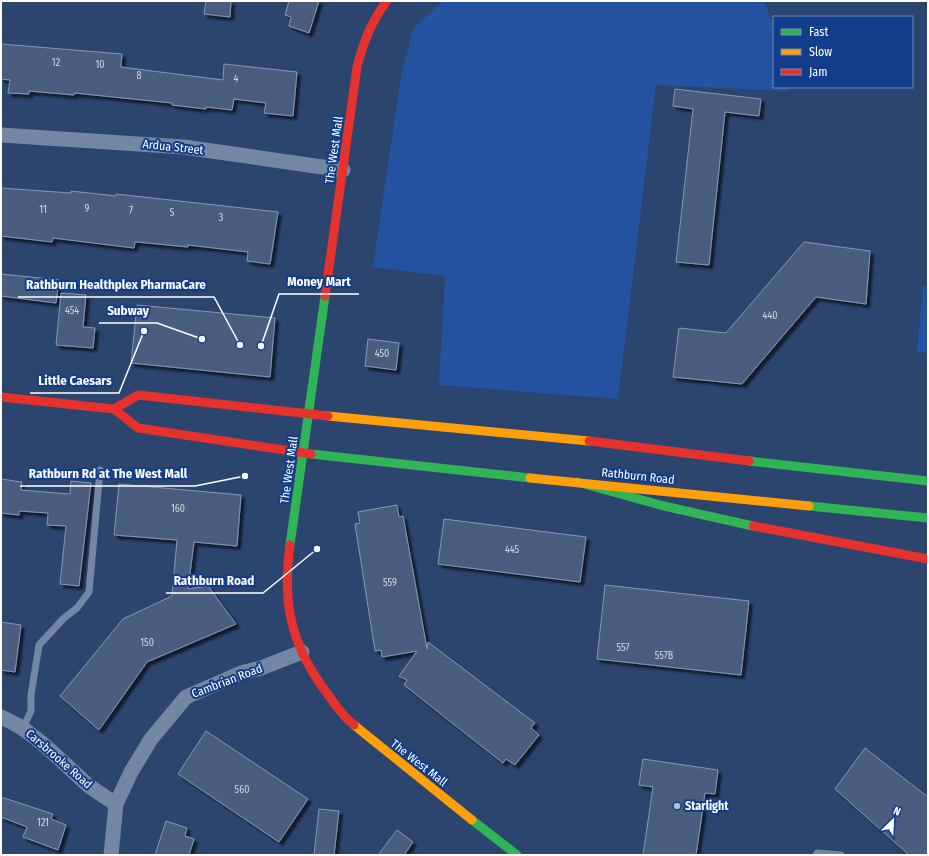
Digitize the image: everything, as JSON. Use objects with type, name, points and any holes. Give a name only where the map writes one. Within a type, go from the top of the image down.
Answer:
[{"type":"main road","name":"The West Mall","points":[[387,1],[370,26],[362,46],[357,67],[344,170],[286,573],[287,599],[291,623],[302,652],[320,684],[344,718],[517,855]]},
{"type":"main road","points":[[1,397],[114,409],[138,395],[309,414],[539,435],[731,459],[928,481]]},
{"type":"main road","name":"Rathburn Road","points":[[114,409],[138,428],[303,454],[928,518]]},
{"type":"main road","points":[[577,482],[626,497],[713,518],[928,559]]},
{"type":"street","name":"Ardua Street","points":[[1,135],[184,147],[344,170]]},
{"type":"street","name":"Cambrian Road","points":[[111,855],[116,804],[131,772],[151,739],[186,697],[241,673],[261,668],[302,652]]},
{"type":"street","name":"Carsbrooke Road","points":[[1,716],[23,728],[87,784],[116,804]]},
{"type":"lane","points":[[23,728],[31,711],[31,695],[39,645],[64,618],[77,608],[89,592],[100,470]]},
{"type":"lane","points":[[816,855],[817,853],[841,855]]},
{"type":"shaded area","points":[[443,1],[764,1],[773,26],[773,88],[789,88],[788,91],[656,85],[618,399],[439,385],[445,276],[373,267],[401,77],[413,29]]},
{"type":"shaded area","points":[[923,286],[928,287],[928,353],[917,352]]},
{"type":"building","points":[[206,1],[231,1],[230,17],[204,14]]},
{"type":"building","points":[[289,1],[319,1],[309,33],[289,26],[291,17],[285,15]]},
{"type":"building","points":[[1,44],[122,54],[121,67],[223,80],[224,64],[297,72],[293,116],[264,113],[266,103],[234,99],[232,110],[206,107],[206,109],[172,105],[172,103],[74,93],[74,95],[29,91],[29,94],[8,93],[10,80],[1,79]]},
{"type":"building","points":[[675,89],[761,99],[759,116],[725,112],[709,265],[676,262],[693,109],[673,106]]},
{"type":"building","points":[[1,188],[71,193],[71,191],[116,196],[116,194],[278,212],[270,264],[247,261],[248,252],[188,245],[188,247],[135,242],[134,248],[53,238],[52,242],[1,236]]},
{"type":"building","points":[[804,242],[870,251],[866,304],[816,297],[742,384],[673,377],[679,328],[726,333]]},
{"type":"building","points":[[1,274],[59,280],[56,303],[1,296]]},
{"type":"building","points":[[61,293],[86,295],[83,327],[95,328],[93,348],[56,345]]},
{"type":"building","points":[[137,305],[275,318],[270,377],[131,363]]},
{"type":"building","points":[[368,339],[399,343],[396,370],[365,366]]},
{"type":"building","points":[[1,479],[22,482],[21,490],[70,494],[71,481],[91,483],[79,586],[60,584],[66,526],[47,525],[48,513],[19,511],[19,515],[1,513]]},
{"type":"building","points":[[119,484],[241,495],[237,546],[194,542],[188,589],[208,586],[236,624],[147,662],[99,730],[60,696],[123,619],[172,596],[177,540],[114,535]]},
{"type":"building","points":[[397,505],[399,517],[403,516],[427,649],[428,642],[535,723],[531,728],[539,735],[515,765],[506,759],[503,763],[404,685],[407,680],[399,676],[417,651],[382,657],[381,650],[375,651],[355,524],[360,523],[358,512]]},
{"type":"building","points":[[444,519],[586,537],[580,582],[438,564]]},
{"type":"building","points":[[605,585],[749,601],[741,675],[597,659]]},
{"type":"building","points":[[1,622],[21,625],[15,672],[1,670]]},
{"type":"building","points":[[206,731],[308,799],[279,842],[178,774]]},
{"type":"building","points":[[865,748],[928,797],[928,855],[909,855],[835,789]]},
{"type":"building","name":"Starlight","points":[[643,759],[718,770],[715,794],[705,793],[696,855],[643,855],[653,787],[639,785]]},
{"type":"building","points":[[1,797],[53,814],[51,819],[66,825],[58,850],[23,837],[27,827],[1,817]]},
{"type":"building","points":[[319,809],[339,811],[334,855],[314,855]]},
{"type":"building","points":[[166,821],[187,828],[185,836],[194,839],[189,855],[155,855]]},
{"type":"building","points":[[397,830],[413,842],[404,855],[378,855]]},
{"type":"traffic: fast","points":[[290,545],[325,296]]},
{"type":"traffic: fast","points":[[311,454],[530,478]]},
{"type":"traffic: fast","points":[[749,461],[928,481]]},
{"type":"traffic: fast","points":[[577,482],[664,506],[753,526]]},
{"type":"traffic: fast","points":[[809,506],[928,518]]},
{"type":"traffic: fast","points":[[472,820],[517,855]]},
{"type":"traffic: slow","points":[[328,416],[589,441]]},
{"type":"traffic: slow","points":[[530,478],[809,506]]},
{"type":"traffic: slow","points":[[354,725],[472,820]]},
{"type":"traffic: jam","points":[[325,296],[357,67],[368,32],[376,16],[387,1]]},
{"type":"traffic: jam","points":[[114,409],[138,395],[328,416]]},
{"type":"traffic: jam","points":[[1,397],[114,409],[138,428],[311,454]]},
{"type":"traffic: jam","points":[[589,441],[749,461]]},
{"type":"traffic: jam","points":[[753,526],[928,559]]},
{"type":"traffic: jam","points":[[290,545],[287,586],[292,623],[297,640],[314,675],[339,710],[354,725]]},
{"type":"place","name":"Little Caesars","points":[[144,331]]},
{"type":"place","name":"Subway","points":[[202,339]]},
{"type":"place","name":"Rathburn Healthplex PharmaCare","points":[[240,345]]},
{"type":"place","name":"Money Mart","points":[[261,346]]},
{"type":"place","name":"Rathburn Rd at The West Mall","points":[[245,476]]},
{"type":"place","name":"Rathburn Road","points":[[317,549]]},
{"type":"place","name":"Starlight","points":[[677,806]]}]
